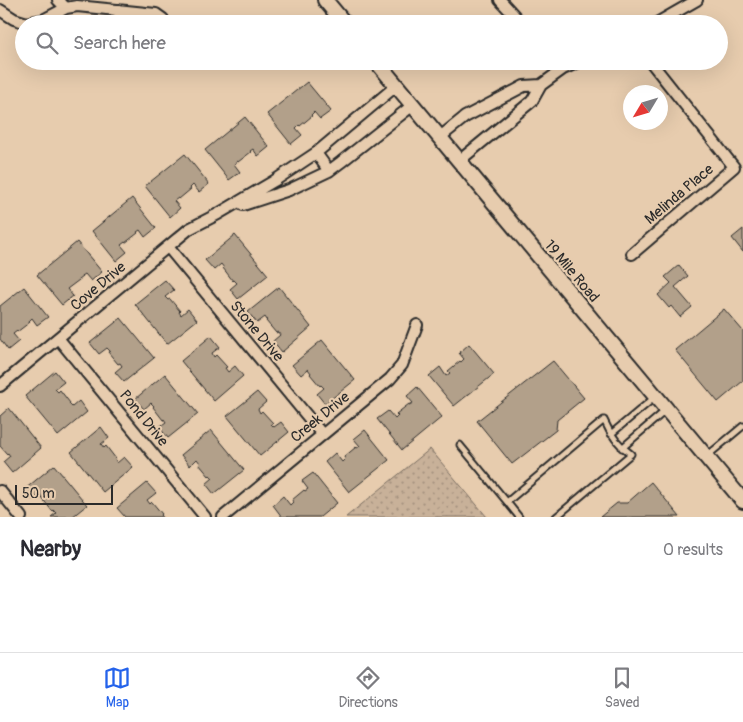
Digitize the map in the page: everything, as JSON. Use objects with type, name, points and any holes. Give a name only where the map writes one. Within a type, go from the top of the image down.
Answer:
[{"type":"street","points":[[58,0],[66,8]]},
{"type":"street","points":[[325,0],[337,15]]},
{"type":"street","points":[[500,0],[514,15]]},
{"type":"street","points":[[671,15],[697,0]]},
{"type":"street","points":[[53,15],[66,8],[77,6],[157,15]]},
{"type":"street","points":[[115,9],[116,15]]},
{"type":"street","points":[[0,10],[15,19]]},
{"type":"street","name":"19 Mile Road","points":[[383,70],[743,501]]},
{"type":"street","points":[[459,161],[532,102],[541,85],[562,70]]},
{"type":"street","name":"Melinda Place","points":[[632,254],[734,167],[657,70]]},
{"type":"street","points":[[439,138],[465,117],[524,86],[541,85]]},
{"type":"street","name":"Cove Drive","points":[[0,386],[189,229],[274,181],[316,153],[396,86]]},
{"type":"street","name":"Cove Drive","points":[[218,214],[289,190],[329,171],[413,105]]},
{"type":"street","points":[[316,153],[329,171]]},
{"type":"street","name":"Stone Drive","points":[[168,247],[322,434]]},
{"type":"street","name":"Creek Drive","points":[[223,517],[390,379],[402,365],[416,325]]},
{"type":"street","name":"Pond Drive","points":[[58,338],[205,517]]},
{"type":"street","points":[[0,491],[21,517]]},
{"type":"lane","points":[[611,434],[656,396]]},
{"type":"lane","points":[[622,448],[667,410]]},
{"type":"lane","points":[[507,502],[604,420],[611,434],[622,448],[631,454],[556,517]]},
{"type":"lane","points":[[707,457],[743,426]]},
{"type":"lane","points":[[460,445],[519,517]]},
{"type":"shaded area","points":[[430,449],[487,517],[346,517]]},
{"type":"building","points":[[307,82],[331,111],[320,119],[314,112],[312,116],[296,128],[302,135],[291,144],[267,114]]},
{"type":"building","points":[[245,117],[269,147],[258,156],[253,149],[234,164],[240,172],[229,180],[205,150]]},
{"type":"building","points":[[185,154],[209,184],[199,192],[193,185],[191,189],[174,201],[180,208],[170,217],[145,186]]},
{"type":"building","points":[[132,198],[156,228],[145,237],[140,230],[121,245],[127,252],[116,261],[92,231]]},
{"type":"building","points":[[743,229],[743,252],[732,238]]},
{"type":"building","points":[[235,235],[268,275],[238,299],[230,289],[237,283],[233,281],[221,264],[214,270],[205,260]]},
{"type":"building","points":[[77,242],[102,272],[91,281],[85,274],[82,276],[67,289],[73,296],[62,305],[37,275]]},
{"type":"building","points":[[679,265],[688,276],[675,287],[692,307],[680,317],[658,295],[671,283],[665,277]]},
{"type":"building","points":[[165,280],[174,290],[165,297],[168,300],[170,299],[181,315],[188,309],[197,320],[167,344],[135,304]]},
{"type":"building","points":[[24,287],[48,317],[37,325],[32,318],[30,322],[13,334],[19,341],[8,350],[0,339],[0,306]]},
{"type":"building","points":[[279,287],[311,327],[282,352],[273,341],[280,335],[278,332],[276,333],[265,317],[257,323],[248,312]]},
{"type":"building","points":[[724,309],[743,331],[743,381],[718,402],[675,350]]},
{"type":"building","points":[[121,318],[154,358],[124,382],[115,372],[122,366],[108,352],[110,351],[107,348],[99,354],[90,343]]},
{"type":"building","points":[[211,336],[220,347],[212,353],[214,357],[216,355],[227,367],[225,368],[228,372],[235,366],[243,376],[214,401],[181,361]]},
{"type":"building","points":[[322,340],[355,380],[325,404],[317,394],[324,388],[320,386],[308,369],[301,375],[292,365]]},
{"type":"building","points":[[469,344],[494,374],[454,406],[429,376],[440,367],[446,376],[450,373],[448,371],[464,359],[459,353]]},
{"type":"building","points":[[553,361],[584,398],[557,420],[556,430],[512,464],[477,421]]},
{"type":"building","points":[[55,371],[64,382],[55,389],[58,392],[60,390],[72,407],[79,401],[87,412],[58,436],[25,396]]},
{"type":"building","points":[[165,374],[198,414],[168,438],[159,427],[166,422],[154,406],[151,403],[144,409],[135,399]]},
{"type":"building","points":[[417,387],[442,417],[402,450],[377,419],[388,411],[395,419],[398,416],[396,414],[413,403],[407,396]]},
{"type":"building","points":[[257,392],[266,402],[258,409],[260,413],[262,411],[273,423],[271,424],[274,427],[281,422],[289,432],[260,456],[227,416]]},
{"type":"building","points":[[9,408],[41,448],[12,473],[3,462],[10,456],[0,446],[0,416]]},
{"type":"building","points":[[101,427],[109,438],[101,444],[104,448],[106,446],[117,463],[124,457],[133,467],[103,492],[71,452]]},
{"type":"building","points":[[211,430],[244,470],[214,494],[206,484],[213,478],[209,476],[197,459],[190,466],[181,455]]},
{"type":"building","points":[[365,430],[389,460],[349,492],[325,462],[335,453],[342,462],[345,459],[344,457],[360,446],[354,439]]},
{"type":"building","points":[[54,465],[87,505],[72,517],[51,517],[56,513],[52,511],[40,494],[33,500],[24,490]]},
{"type":"building","points":[[313,473],[337,503],[320,517],[282,517],[273,505],[283,496],[290,505],[293,502],[292,500],[308,489],[302,481]]},
{"type":"building","points":[[651,482],[680,517],[600,517],[617,503],[627,503]]},
{"type":"building","points":[[147,483],[156,493],[147,500],[150,504],[152,502],[163,517],[125,517],[117,508]]}]
